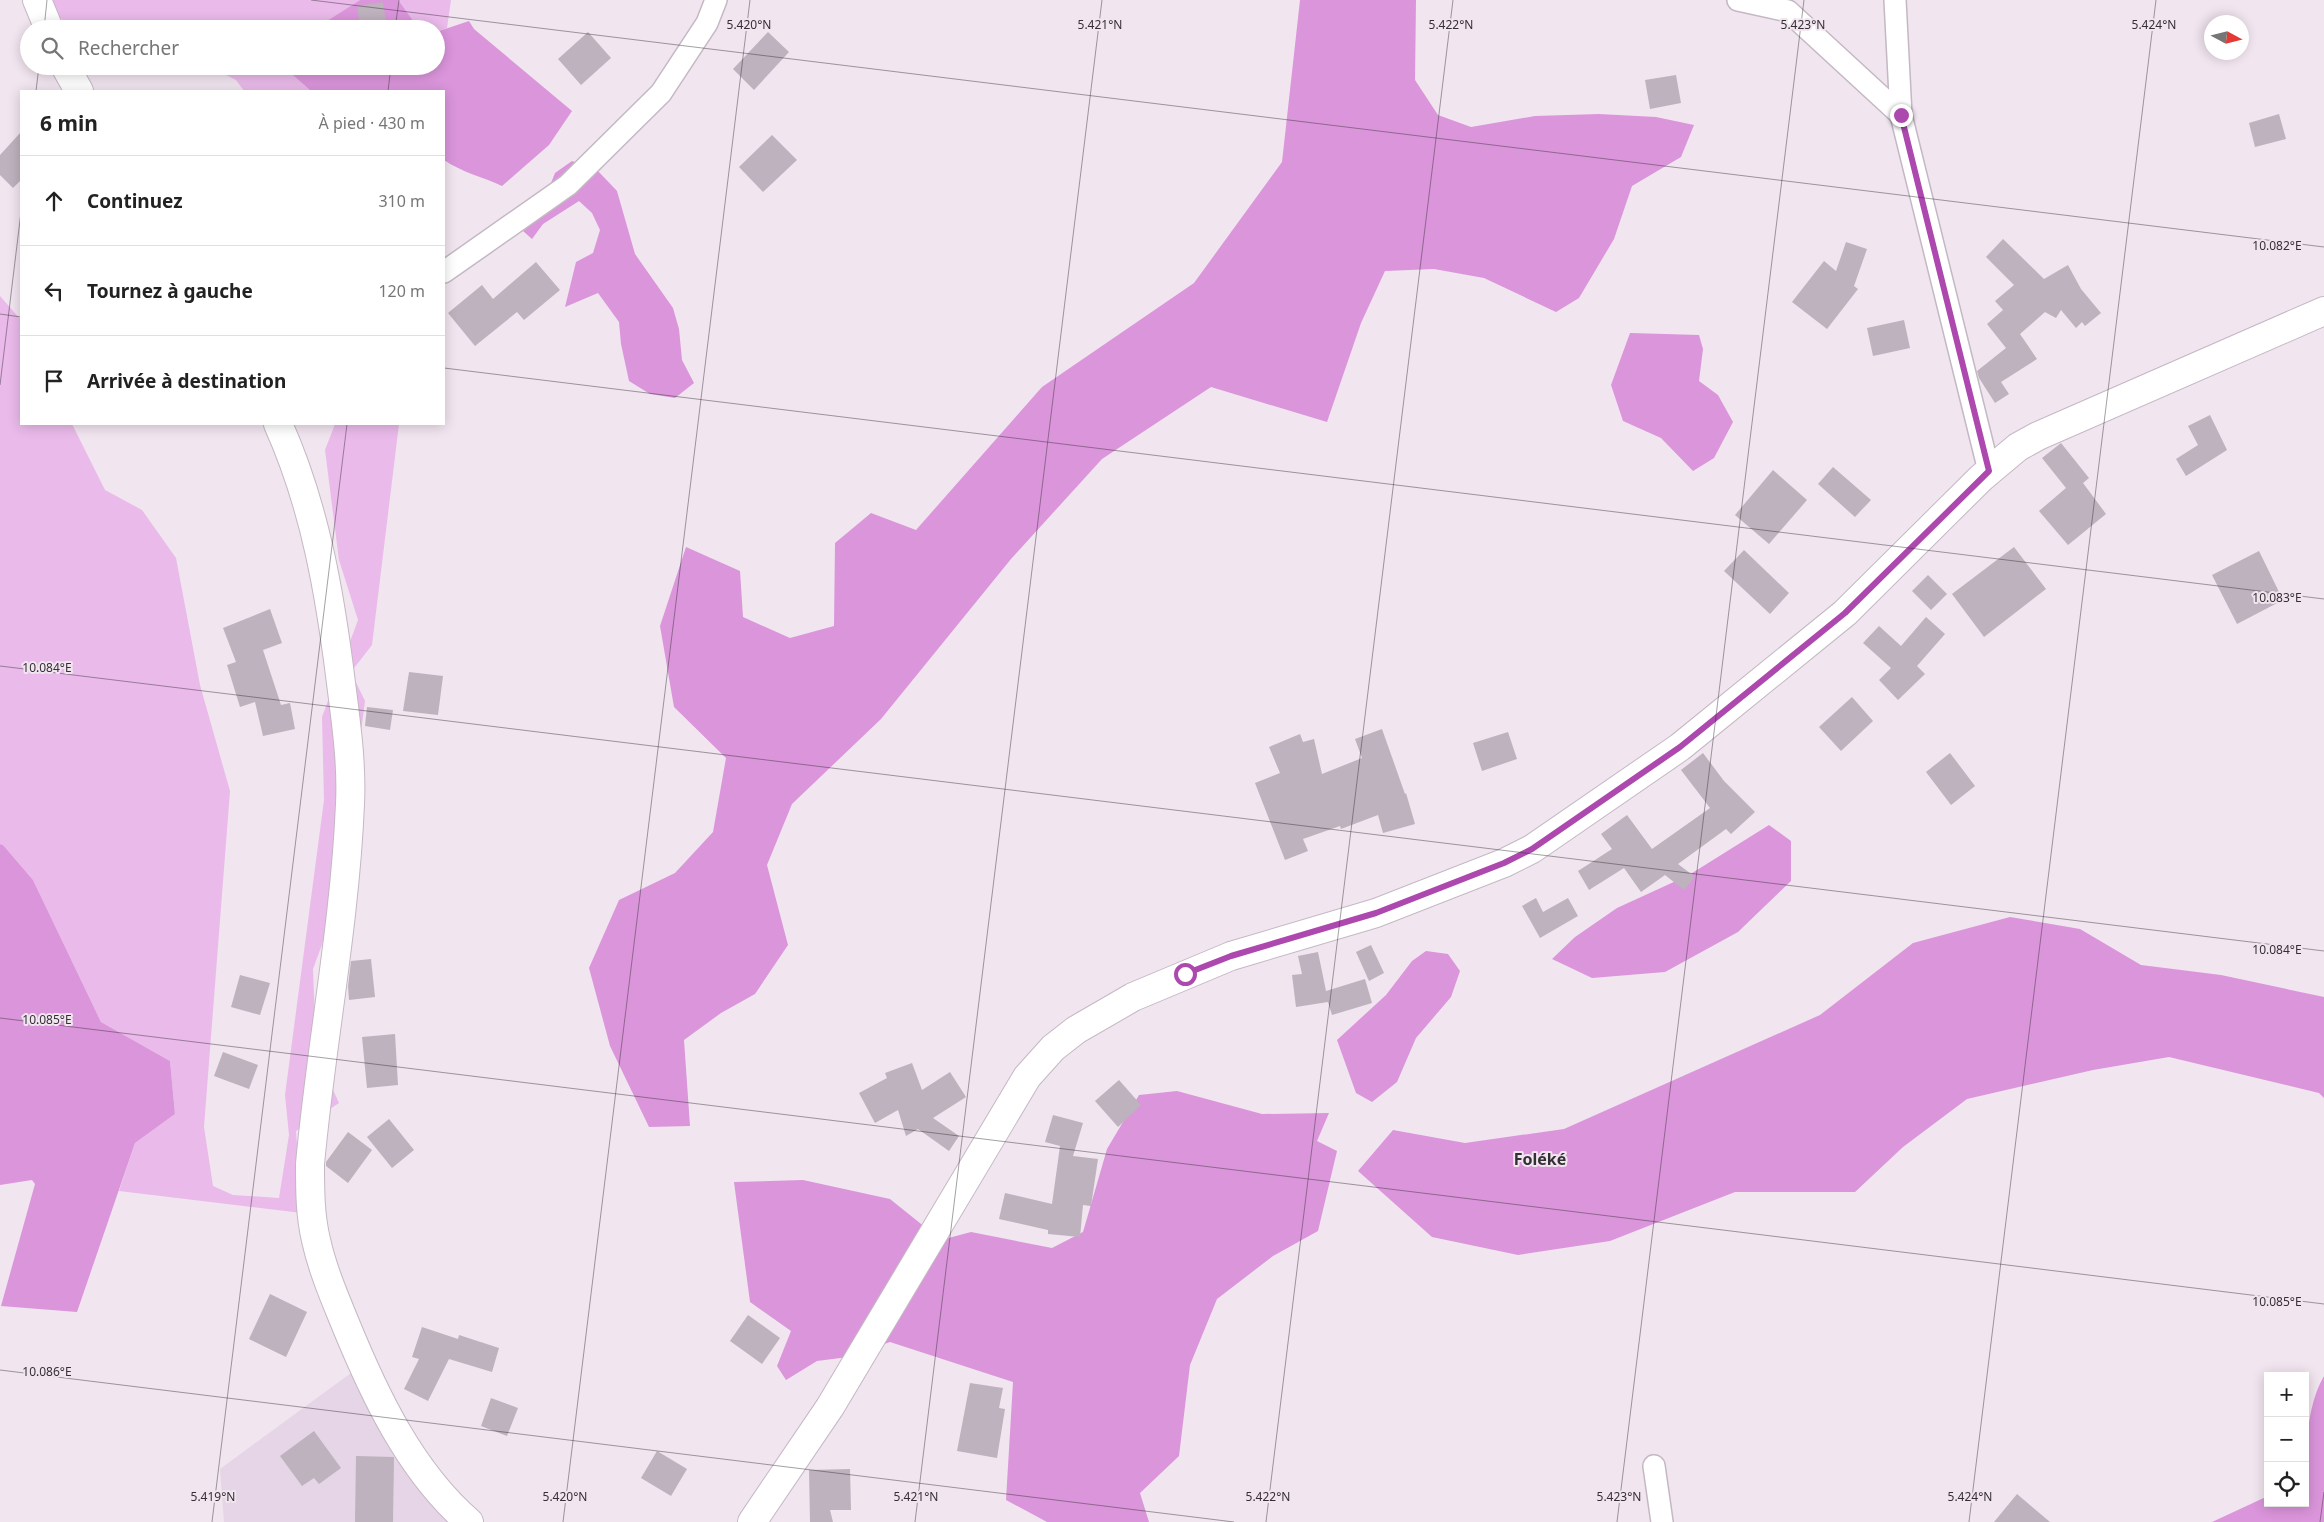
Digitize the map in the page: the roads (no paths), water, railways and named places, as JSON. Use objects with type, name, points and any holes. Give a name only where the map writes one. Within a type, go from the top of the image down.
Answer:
[{"type":"street","points":[[37,0],[45,20]]},
{"type":"street","points":[[445,271],[568,185],[661,93],[707,22],[716,0]]},
{"type":"street","points":[[1738,0],[1788,11],[1901,115]]},
{"type":"street","points":[[1895,0],[1901,115],[1989,471]]},
{"type":"street","points":[[70,75],[78,90]]},
{"type":"street","points":[[752,1522],[835,1398],[1026,1077],[1053,1048],[1105,1012],[1185,974],[1231,956],[1376,913],[1504,863],[1532,849],[1680,747],[1845,613],[1989,471],[2018,447],[2038,436],[2324,311]]},
{"type":"street","points":[[278,425],[292,454],[320,550],[333,620],[349,755],[350,802],[346,860],[310,1164],[310,1208],[316,1241],[329,1284],[378,1399],[401,1438],[437,1488],[469,1522]]},
{"type":"street","points":[[1654,1466],[1662,1522]]},
{"type":"district","name":"Foléké","points":[[1540,1159]]}]
